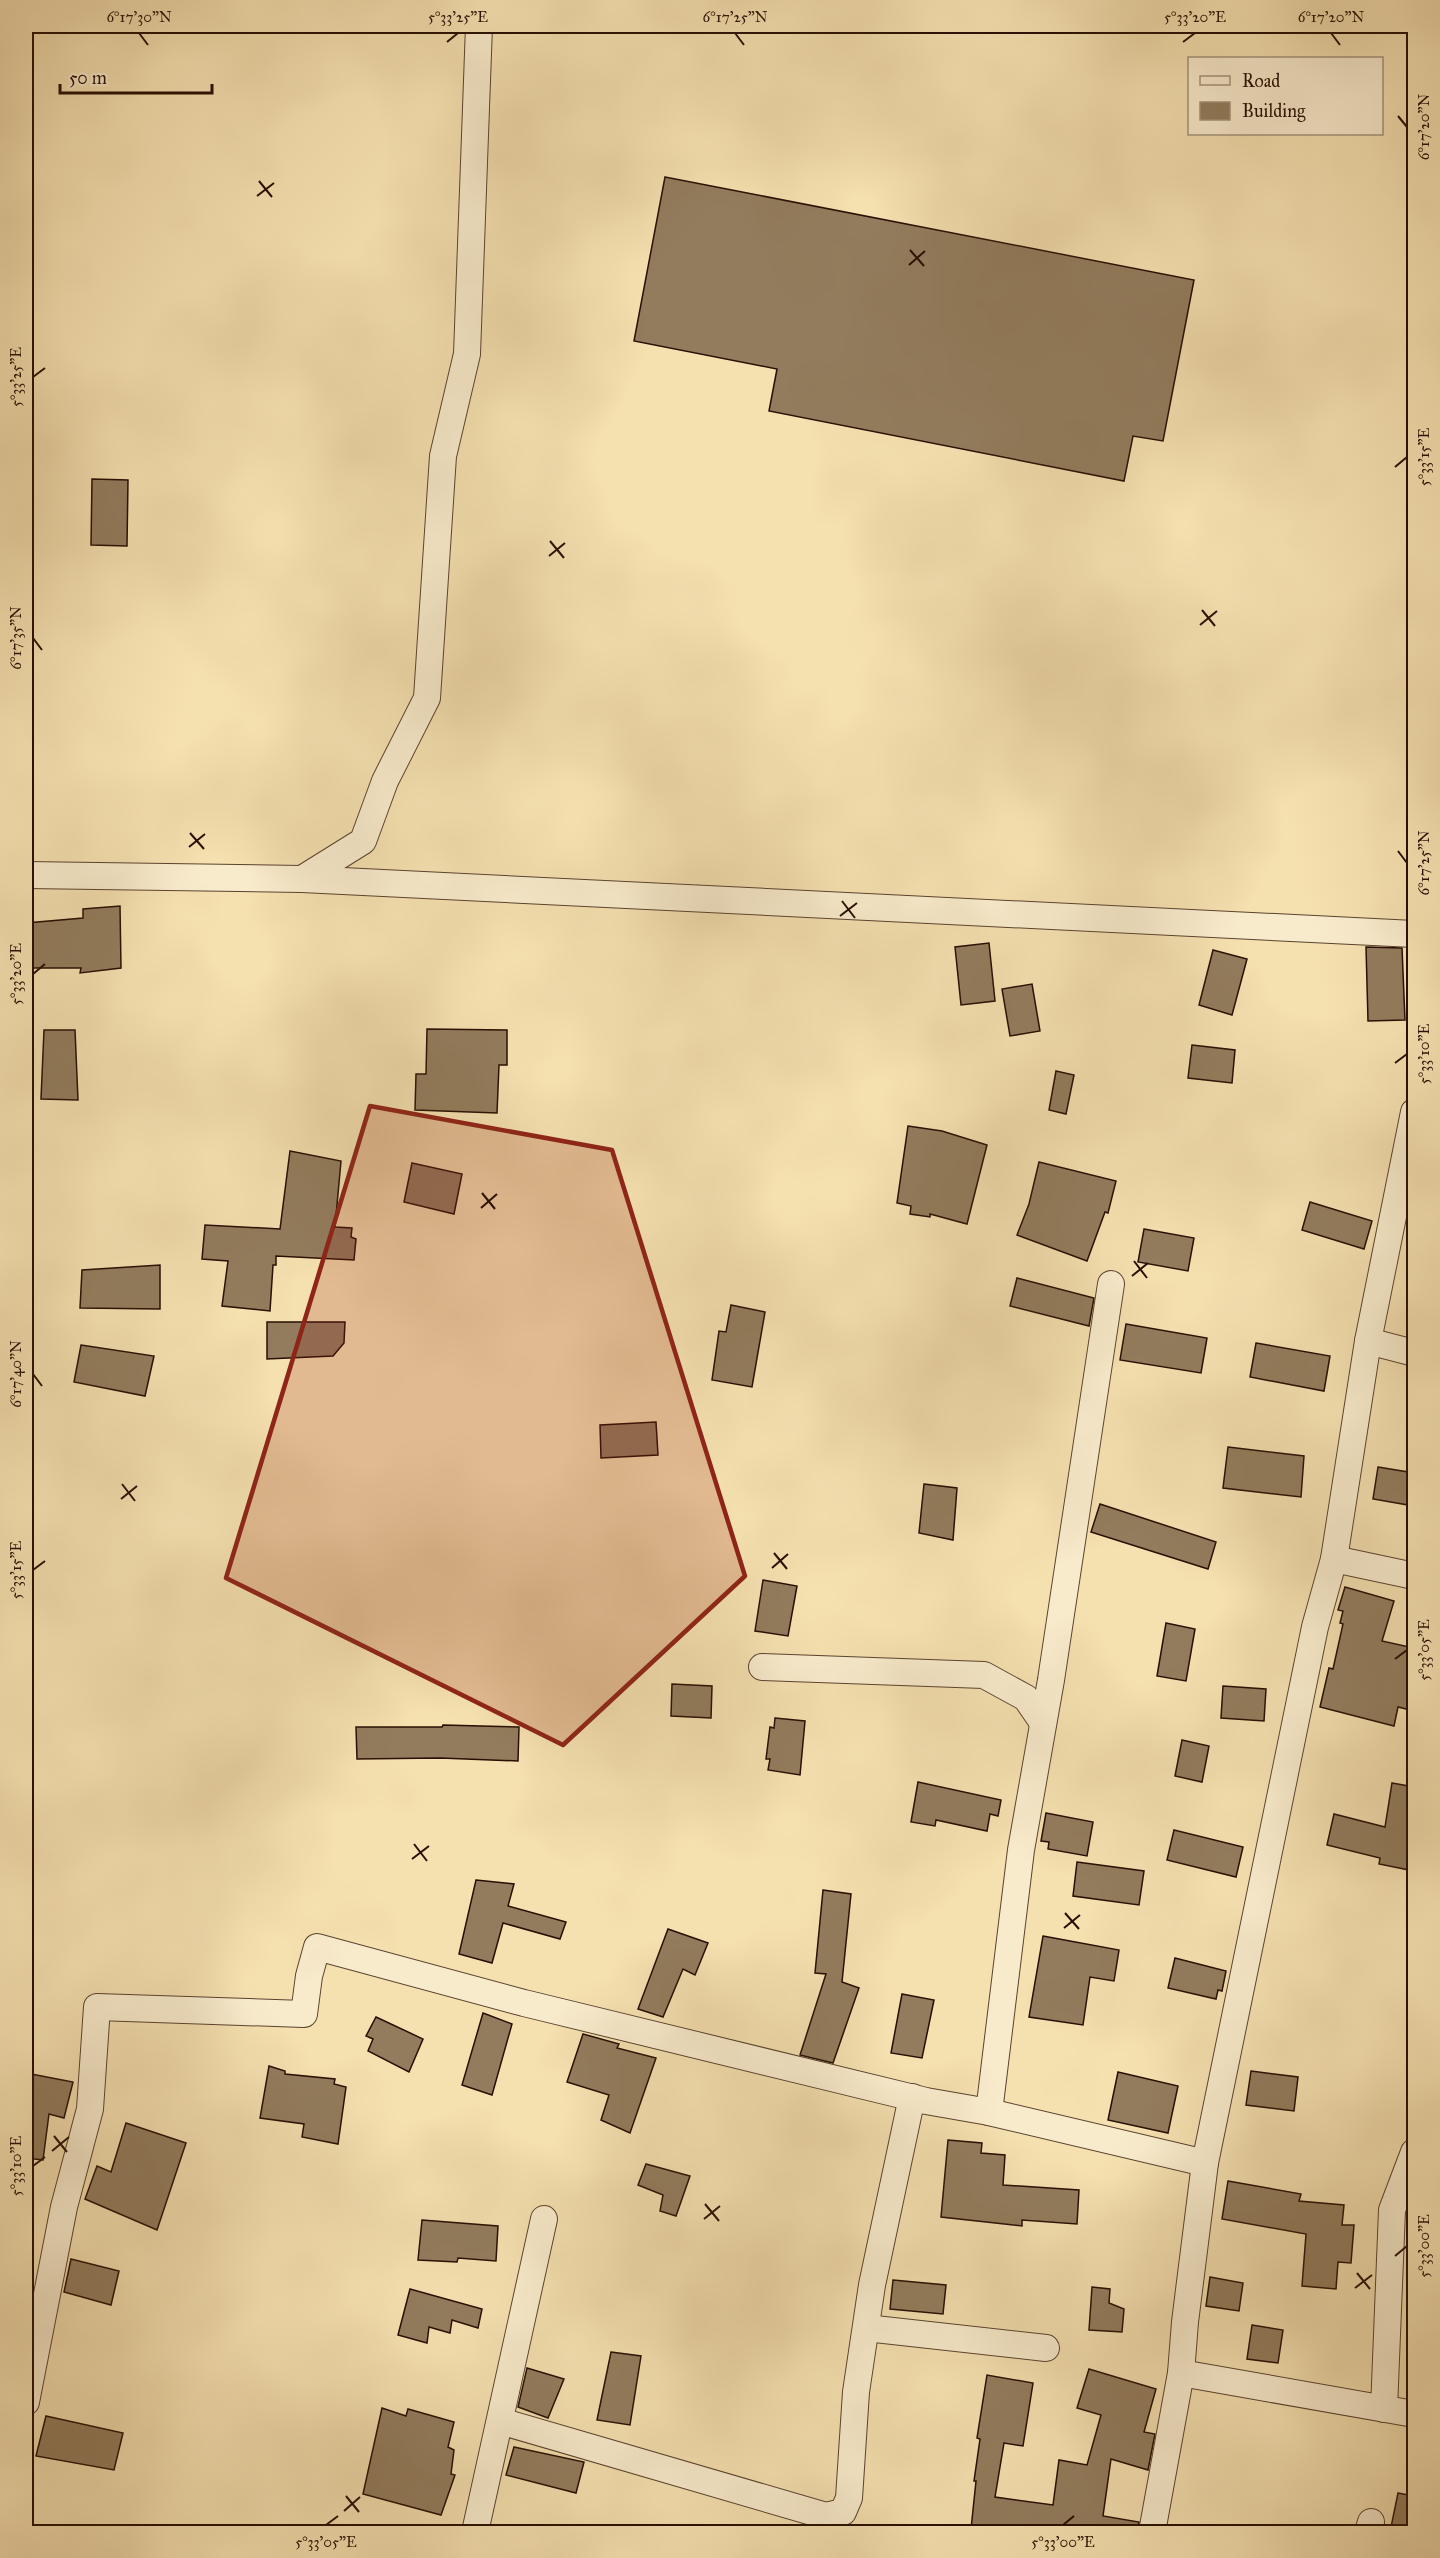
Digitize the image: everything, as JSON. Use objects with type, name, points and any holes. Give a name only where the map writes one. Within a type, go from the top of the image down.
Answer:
[{"type":"street","points":[[302,879],[363,841],[385,782],[427,698],[443,456],[468,354],[479,26]]},
{"type":"street","points":[[26,875],[302,879],[1414,934]]},
{"type":"street","points":[[1152,2532],[1181,2373],[1185,2322],[1205,2163],[1315,1627],[1334,1559],[1368,1341],[1414,1112]]},
{"type":"street","points":[[989,2112],[1021,1850],[1111,1284]]},
{"type":"street","points":[[1368,1341],[1414,1353]]},
{"type":"street","points":[[1334,1559],[1414,1576]]},
{"type":"street","points":[[762,1667],[984,1675],[1026,1698],[1043,1723]]},
{"type":"street","points":[[26,2402],[64,2207],[90,2109],[97,2007],[304,2014],[309,1976],[317,1947],[524,2003],[912,2097],[989,2112],[1205,2163]]},
{"type":"street","points":[[500,2421],[826,2516],[843,2512],[849,2498],[856,2392],[872,2285],[912,2097]]},
{"type":"street","points":[[1384,2409],[1392,2210],[1414,2152]]},
{"type":"street","points":[[475,2532],[544,2219]]},
{"type":"street","points":[[866,2328],[1046,2348]]},
{"type":"street","points":[[1181,2373],[1414,2414]]},
{"type":"highlighted area","points":[[370,1106],[612,1150],[745,1576],[563,1745],[226,1578]]},
{"type":"building","points":[[665,177],[1194,280],[1163,441],[1133,436],[1124,481],[769,411],[777,369],[634,341]]},
{"type":"building","points":[[92,479],[128,480],[127,546],[91,545]]},
{"type":"building","points":[[120,906],[121,968],[80,973],[81,968],[30,968],[30,965],[26,965],[26,923],[83,918],[83,909]]},
{"type":"building","points":[[989,943],[995,1001],[961,1005],[955,947]]},
{"type":"building","points":[[1366,947],[1402,948],[1405,1020],[1368,1021]]},
{"type":"building","points":[[1213,950],[1247,959],[1232,1015],[1199,1005]]},
{"type":"building","points":[[1032,984],[1040,1031],[1010,1036],[1002,989]]},
{"type":"building","points":[[427,1029],[507,1030],[507,1065],[499,1065],[497,1113],[415,1110],[416,1074],[426,1074]]},
{"type":"building","points":[[44,1030],[75,1030],[78,1100],[41,1099]]},
{"type":"building","points":[[1192,1045],[1235,1050],[1232,1083],[1188,1078]]},
{"type":"building","points":[[1056,1071],[1074,1075],[1066,1114],[1049,1110]]},
{"type":"building","points":[[908,1126],[942,1131],[987,1145],[967,1224],[930,1214],[930,1217],[910,1214],[911,1206],[897,1203]]},
{"type":"building","points":[[290,1151],[341,1161],[335,1227],[352,1228],[351,1237],[356,1239],[354,1260],[276,1256],[276,1265],[273,1265],[270,1311],[222,1306],[228,1261],[202,1259],[205,1225],[280,1229]]},
{"type":"building","points":[[1039,1162],[1116,1181],[1108,1213],[1105,1212],[1087,1261],[1017,1235],[1029,1204]]},
{"type":"building","points":[[412,1163],[462,1174],[454,1214],[404,1202]]},
{"type":"building","points":[[1310,1202],[1372,1221],[1364,1249],[1302,1230]]},
{"type":"building","points":[[1144,1229],[1194,1238],[1188,1271],[1138,1262]]},
{"type":"building","points":[[160,1265],[160,1309],[80,1308],[82,1270]]},
{"type":"building","points":[[1017,1278],[1094,1298],[1089,1326],[1010,1306]]},
{"type":"building","points":[[731,1305],[765,1312],[752,1387],[712,1380],[719,1331],[726,1332]]},
{"type":"building","points":[[267,1322],[345,1322],[344,1343],[333,1356],[267,1359]]},
{"type":"building","points":[[1126,1324],[1207,1338],[1201,1373],[1120,1360]]},
{"type":"building","points":[[1256,1343],[1330,1356],[1324,1391],[1250,1377]]},
{"type":"building","points":[[81,1345],[154,1356],[145,1396],[74,1382]]},
{"type":"building","points":[[656,1422],[658,1455],[601,1458],[600,1425]]},
{"type":"building","points":[[1228,1447],[1304,1456],[1301,1497],[1223,1488]]},
{"type":"building","points":[[1378,1467],[1414,1473],[1414,1506],[1373,1499]]},
{"type":"building","points":[[924,1484],[957,1488],[953,1540],[919,1533]]},
{"type":"building","points":[[1100,1504],[1216,1542],[1208,1569],[1091,1532]]},
{"type":"building","points":[[763,1580],[797,1586],[788,1636],[755,1631]]},
{"type":"building","points":[[1345,1587],[1394,1601],[1382,1641],[1414,1648],[1407,1679],[1414,1681],[1414,1711],[1398,1707],[1394,1726],[1320,1707],[1329,1668],[1333,1669],[1343,1624],[1340,1623],[1343,1611],[1338,1610]]},
{"type":"building","points":[[1166,1623],[1195,1629],[1186,1681],[1157,1676]]},
{"type":"building","points":[[672,1684],[712,1686],[711,1718],[671,1716]]},
{"type":"building","points":[[1223,1686],[1266,1689],[1264,1721],[1221,1718]]},
{"type":"building","points":[[775,1718],[805,1721],[800,1775],[768,1770],[770,1759],[766,1759],[770,1727],[774,1728]]},
{"type":"building","points":[[443,1725],[519,1727],[518,1761],[440,1758],[357,1759],[356,1727],[442,1727]]},
{"type":"building","points":[[1182,1740],[1209,1746],[1202,1782],[1175,1776]]},
{"type":"building","points":[[918,1782],[1001,1800],[998,1816],[990,1814],[987,1831],[936,1820],[935,1826],[911,1822]]},
{"type":"building","points":[[1392,1783],[1414,1787],[1414,1871],[1379,1864],[1380,1858],[1327,1845],[1334,1814],[1385,1827]]},
{"type":"building","points":[[1046,1813],[1093,1822],[1087,1856],[1048,1849],[1049,1842],[1041,1841]]},
{"type":"building","points":[[1174,1830],[1243,1847],[1236,1877],[1167,1860]]},
{"type":"building","points":[[1077,1862],[1144,1871],[1139,1905],[1073,1896]]},
{"type":"building","points":[[476,1880],[514,1884],[508,1906],[566,1922],[560,1939],[503,1923],[492,1963],[459,1954]]},
{"type":"building","points":[[823,1890],[851,1894],[842,1982],[859,1988],[833,2063],[800,2055],[826,1974],[815,1973]]},
{"type":"building","points":[[668,1929],[708,1943],[695,1975],[683,1969],[663,2017],[638,2009]]},
{"type":"building","points":[[1043,1936],[1119,1950],[1114,1981],[1090,1977],[1083,2025],[1029,2017]]},
{"type":"building","points":[[1175,1958],[1226,1971],[1222,1991],[1218,1990],[1216,1999],[1168,1988]]},
{"type":"building","points":[[902,1994],[934,2000],[922,2058],[891,2053]]},
{"type":"building","points":[[483,2013],[512,2024],[492,2095],[462,2085]]},
{"type":"building","points":[[376,2017],[423,2039],[409,2072],[368,2051],[373,2039],[366,2036]]},
{"type":"building","points":[[583,2034],[619,2044],[617,2048],[656,2058],[630,2133],[601,2120],[609,2095],[567,2082]]},
{"type":"building","points":[[269,2066],[285,2071],[285,2074],[335,2079],[334,2084],[346,2087],[338,2144],[302,2137],[304,2124],[260,2118]]},
{"type":"building","points":[[1251,2071],[1298,2077],[1294,2111],[1246,2105]]},
{"type":"building","points":[[1118,2072],[1178,2086],[1168,2133],[1108,2120]]},
{"type":"building","points":[[26,2073],[73,2082],[64,2118],[49,2114],[43,2160],[26,2158]]},
{"type":"building","points":[[126,2123],[186,2143],[157,2230],[85,2199],[97,2166],[111,2172]]},
{"type":"building","points":[[948,2140],[982,2143],[981,2153],[1005,2155],[1003,2185],[1079,2190],[1077,2224],[1022,2220],[1022,2226],[941,2217]]},
{"type":"building","points":[[646,2164],[690,2176],[676,2216],[660,2211],[663,2195],[638,2185]]},
{"type":"building","points":[[1228,2181],[1301,2194],[1299,2201],[1344,2205],[1342,2225],[1354,2225],[1351,2263],[1338,2262],[1336,2289],[1302,2286],[1306,2234],[1222,2219]]},
{"type":"building","points":[[422,2220],[498,2226],[496,2261],[458,2258],[457,2262],[418,2260]]},
{"type":"building","points":[[71,2259],[119,2271],[111,2305],[64,2292]]},
{"type":"building","points":[[1210,2277],[1243,2283],[1239,2311],[1206,2306]]},
{"type":"building","points":[[893,2280],[946,2285],[943,2314],[890,2309]]},
{"type":"building","points":[[1092,2287],[1110,2289],[1109,2303],[1124,2309],[1122,2332],[1089,2330]]},
{"type":"building","points":[[410,2289],[482,2309],[478,2328],[452,2320],[450,2333],[429,2327],[427,2343],[398,2335]]},
{"type":"building","points":[[1252,2325],[1283,2330],[1278,2363],[1247,2359]]},
{"type":"building","points":[[611,2352],[641,2356],[630,2425],[597,2420]]},
{"type":"building","points":[[527,2368],[564,2379],[548,2418],[518,2407]]},
{"type":"building","points":[[1089,2369],[1156,2389],[1144,2432],[1155,2434],[1148,2470],[1111,2459],[1103,2516],[1139,2522],[1137,2532],[1000,2532],[971,2529],[980,2439],[977,2438],[987,2375],[1033,2383],[1023,2446],[1004,2443],[995,2497],[1053,2505],[1059,2460],[1087,2465],[1101,2415],[1077,2408]]},
{"type":"building","points":[[382,2408],[406,2416],[408,2409],[454,2422],[448,2447],[454,2450],[451,2474],[455,2475],[441,2515],[363,2494]]},
{"type":"building","points":[[46,2416],[123,2433],[114,2470],[36,2456]]},
{"type":"building","points":[[514,2447],[584,2462],[576,2493],[506,2475]]},
{"type":"building","points":[[1398,2493],[1414,2496],[1414,2532],[1390,2532]]}]
